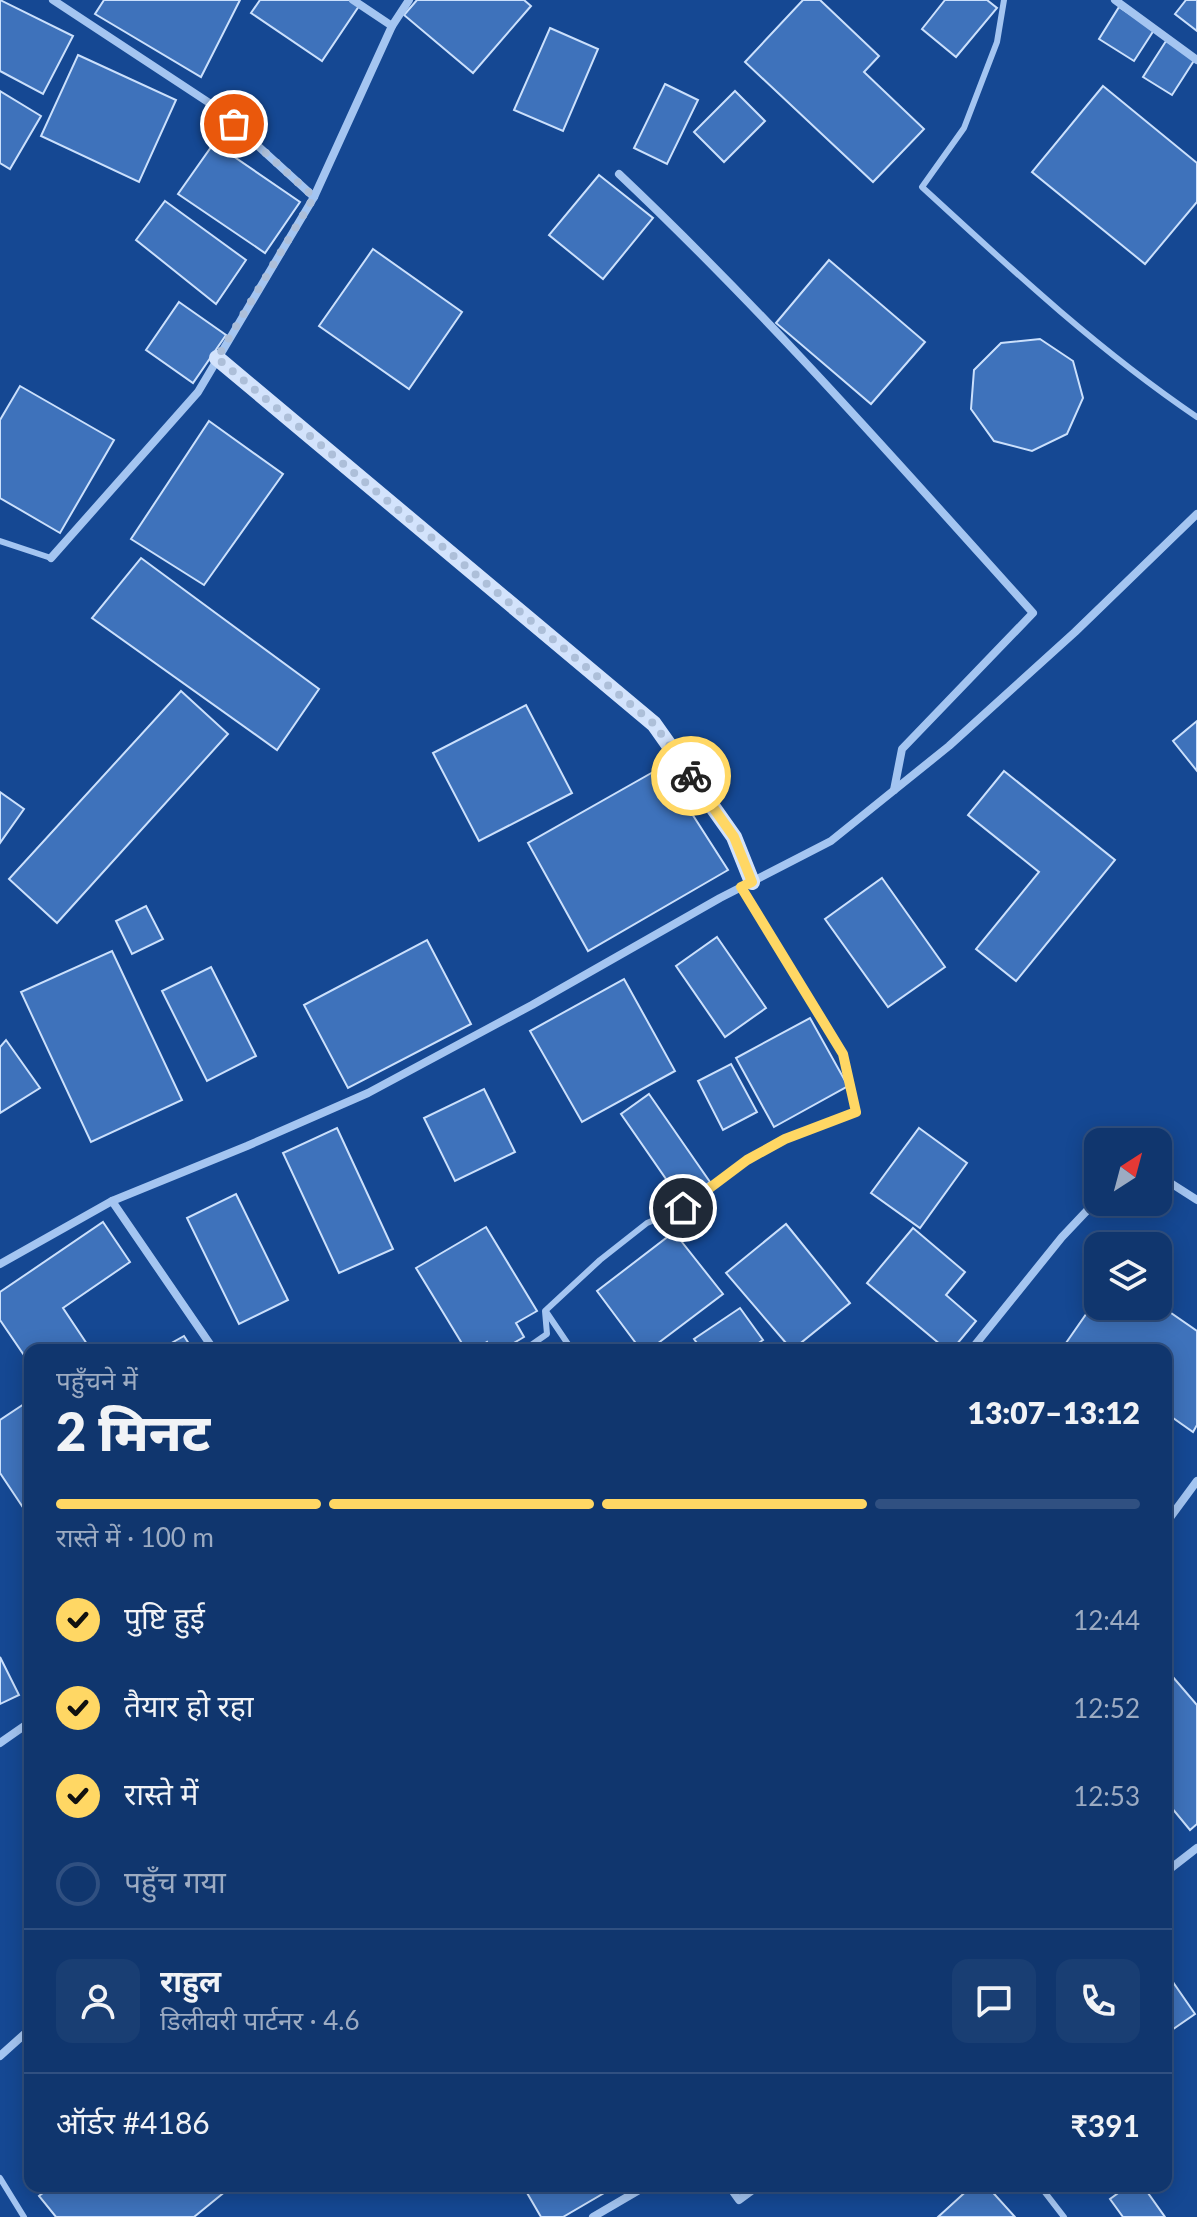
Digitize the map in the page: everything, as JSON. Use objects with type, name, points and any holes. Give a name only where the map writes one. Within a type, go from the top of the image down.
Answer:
[{"type":"street","points":[[53,0],[214,106],[314,197]]},
{"type":"street","points":[[353,0],[392,26]]},
{"type":"street","points":[[51,558],[198,392],[314,197],[392,26],[409,0]]},
{"type":"street","points":[[1115,0],[1197,60]]},
{"type":"street","points":[[619,174],[713,264],[1033,613],[902,749],[894,790]]},
{"type":"street","points":[[217,358],[654,724],[734,837],[747,884]]},
{"type":"street","points":[[0,1264],[112,1201],[368,1093],[831,841],[949,746],[1064,642],[1197,514]]},
{"type":"street","points":[[1172,1184],[1197,1200]]},
{"type":"street","points":[[112,1201],[210,1344]]},
{"type":"street","points":[[976,1344],[1084,1214]]},
{"type":"street","points":[[1172,1515],[1197,1481]]},
{"type":"street","points":[[0,1743],[24,1726]]},
{"type":"street","points":[[1172,1867],[1197,1848]]},
{"type":"street","points":[[0,2056],[24,2034]]},
{"type":"street","points":[[593,2217],[636,2192]]},
{"type":"street","points":[[733,2192],[739,2200],[750,2192]]},
{"type":"lane","points":[[1004,0],[997,42],[964,128],[922,187],[1022,280],[1150,386],[1197,417]]},
{"type":"lane","points":[[0,541],[51,558]]},
{"type":"lane","points":[[545,1311],[600,1260],[647,1223],[683,1208],[747,1160],[785,1139],[856,1112],[843,1054],[747,884]]},
{"type":"lane","points":[[533,1344],[547,1334],[545,1311]]},
{"type":"lane","points":[[545,1311],[568,1344]]},
{"type":"lane","points":[[0,2178],[24,2217]]},
{"type":"lane","points":[[1045,2192],[1064,2217]]},
{"type":"building","points":[[0,0],[73,36],[43,94],[0,71]]},
{"type":"building","points":[[104,0],[240,0],[201,77],[95,14]]},
{"type":"building","points":[[260,0],[349,0],[359,6],[322,61],[251,13]]},
{"type":"building","points":[[417,0],[524,0],[531,6],[473,73],[404,15]]},
{"type":"building","points":[[803,0],[820,0],[879,56],[864,72],[924,129],[873,182],[745,62]]},
{"type":"building","points":[[945,0],[987,0],[997,8],[956,57],[922,29]]},
{"type":"building","points":[[1186,0],[1197,0],[1197,31],[1175,14]]},
{"type":"building","points":[[1119,7],[1154,30],[1134,61],[1099,39]]},
{"type":"building","points":[[550,28],[598,49],[563,131],[514,110]]},
{"type":"building","points":[[1166,41],[1195,59],[1172,95],[1143,77]]},
{"type":"building","points":[[78,55],[176,100],[139,182],[41,136]]},
{"type":"building","points":[[665,84],[698,100],[667,164],[634,148]]},
{"type":"building","points":[[1103,86],[1197,163],[1197,202],[1145,264],[1032,172]]},
{"type":"building","points":[[0,91],[41,116],[10,169],[0,163]]},
{"type":"building","points":[[735,91],[765,121],[724,162],[694,132]]},
{"type":"building","points":[[214,143],[300,202],[265,253],[178,194]]},
{"type":"building","points":[[599,175],[653,218],[603,279],[549,235]]},
{"type":"building","points":[[165,201],[246,260],[216,304],[136,240]]},
{"type":"building","points":[[373,249],[462,312],[409,389],[319,326]]},
{"type":"building","points":[[829,260],[925,342],[871,404],[776,323]]},
{"type":"building","points":[[179,302],[226,335],[193,383],[146,350]]},
{"type":"building","points":[[1040,339],[1073,361],[1083,398],[1067,434],[1032,451],[994,441],[971,409],[974,370],[1001,343]]},
{"type":"building","points":[[20,386],[114,440],[60,533],[0,498],[0,420]]},
{"type":"building","points":[[209,421],[283,474],[204,585],[131,539]]},
{"type":"building","points":[[141,558],[319,689],[277,750],[92,618]]},
{"type":"building","points":[[181,691],[228,734],[57,923],[9,879]]},
{"type":"building","points":[[526,705],[572,793],[479,841],[433,753]]},
{"type":"building","points":[[1197,721],[1197,771],[1173,741]]},
{"type":"building","points":[[662,767],[728,870],[588,951],[528,843]]},
{"type":"building","points":[[1004,771],[1115,860],[1016,981],[976,949],[1039,872],[968,815]]},
{"type":"building","points":[[0,792],[24,809],[0,843]]},
{"type":"building","points":[[882,878],[945,967],[888,1007],[825,919]]},
{"type":"building","points":[[146,906],[163,939],[132,954],[116,921]]},
{"type":"building","points":[[717,937],[766,1008],[725,1037],[676,966]]},
{"type":"building","points":[[427,940],[471,1024],[348,1088],[304,1005]]},
{"type":"building","points":[[112,951],[182,1100],[91,1142],[21,992]]},
{"type":"building","points":[[211,967],[256,1056],[207,1081],[162,991]]},
{"type":"building","points":[[624,979],[675,1071],[582,1122],[530,1031]]},
{"type":"building","points":[[810,1018],[848,1086],[774,1127],[736,1058]]},
{"type":"building","points":[[6,1040],[40,1088],[0,1113],[0,1047]]},
{"type":"building","points":[[731,1064],[757,1112],[723,1130],[698,1081]]},
{"type":"building","points":[[484,1089],[515,1152],[455,1181],[424,1118]]},
{"type":"building","points":[[649,1094],[710,1182],[682,1202],[621,1114]]},
{"type":"building","points":[[337,1128],[393,1249],[339,1273],[283,1153]]},
{"type":"building","points":[[919,1128],[967,1163],[920,1228],[871,1193]]},
{"type":"building","points":[[236,1194],[288,1300],[239,1324],[187,1218]]},
{"type":"building","points":[[103,1222],[130,1262],[63,1308],[87,1344],[24,1344],[24,1355],[0,1320],[0,1292]]},
{"type":"building","points":[[786,1224],[850,1303],[799,1344],[787,1344],[726,1273]]},
{"type":"building","points":[[486,1227],[537,1311],[516,1323],[524,1337],[512,1344],[462,1344],[416,1268]]},
{"type":"building","points":[[913,1228],[965,1272],[946,1295],[976,1321],[957,1344],[940,1344],[867,1283]]},
{"type":"building","points":[[674,1232],[723,1294],[657,1344],[637,1344],[597,1291]]},
{"type":"building","points":[[740,1308],[763,1340],[757,1344],[698,1344],[694,1339]]},
{"type":"building","points":[[1172,1314],[1197,1331],[1197,1425],[1193,1432],[1172,1417],[1172,1344],[1067,1344],[1084,1317],[1084,1320],[1172,1320]]},
{"type":"building","points":[[184,1336],[189,1344],[170,1344]]},
{"type":"building","points":[[24,1404],[24,1509],[0,1473],[0,1420]]},
{"type":"building","points":[[0,1657],[19,1695],[0,1704]]},
{"type":"building","points":[[1172,1676],[1197,1705],[1197,1824],[1190,1830],[1172,1808]]},
{"type":"building","points":[[1172,1981],[1195,2014],[1172,2030]]},
{"type":"building","points":[[44,2192],[225,2192],[194,2217],[56,2217],[39,2196]]},
{"type":"building","points":[[526,2192],[606,2192],[563,2217],[541,2217]]},
{"type":"building","points":[[965,2192],[992,2192],[1015,2217],[938,2217]]},
{"type":"building","points":[[1120,2192],[1147,2192],[1165,2217],[1123,2217],[1110,2199]]},
{"type":"way so far","points":[[234,124],[314,197],[217,358],[654,724],[691,776]]},
{"type":"route","points":[[683,1208],[747,1160],[785,1139],[856,1112],[843,1054],[741,887],[752,882],[734,837],[691,776]]}]
